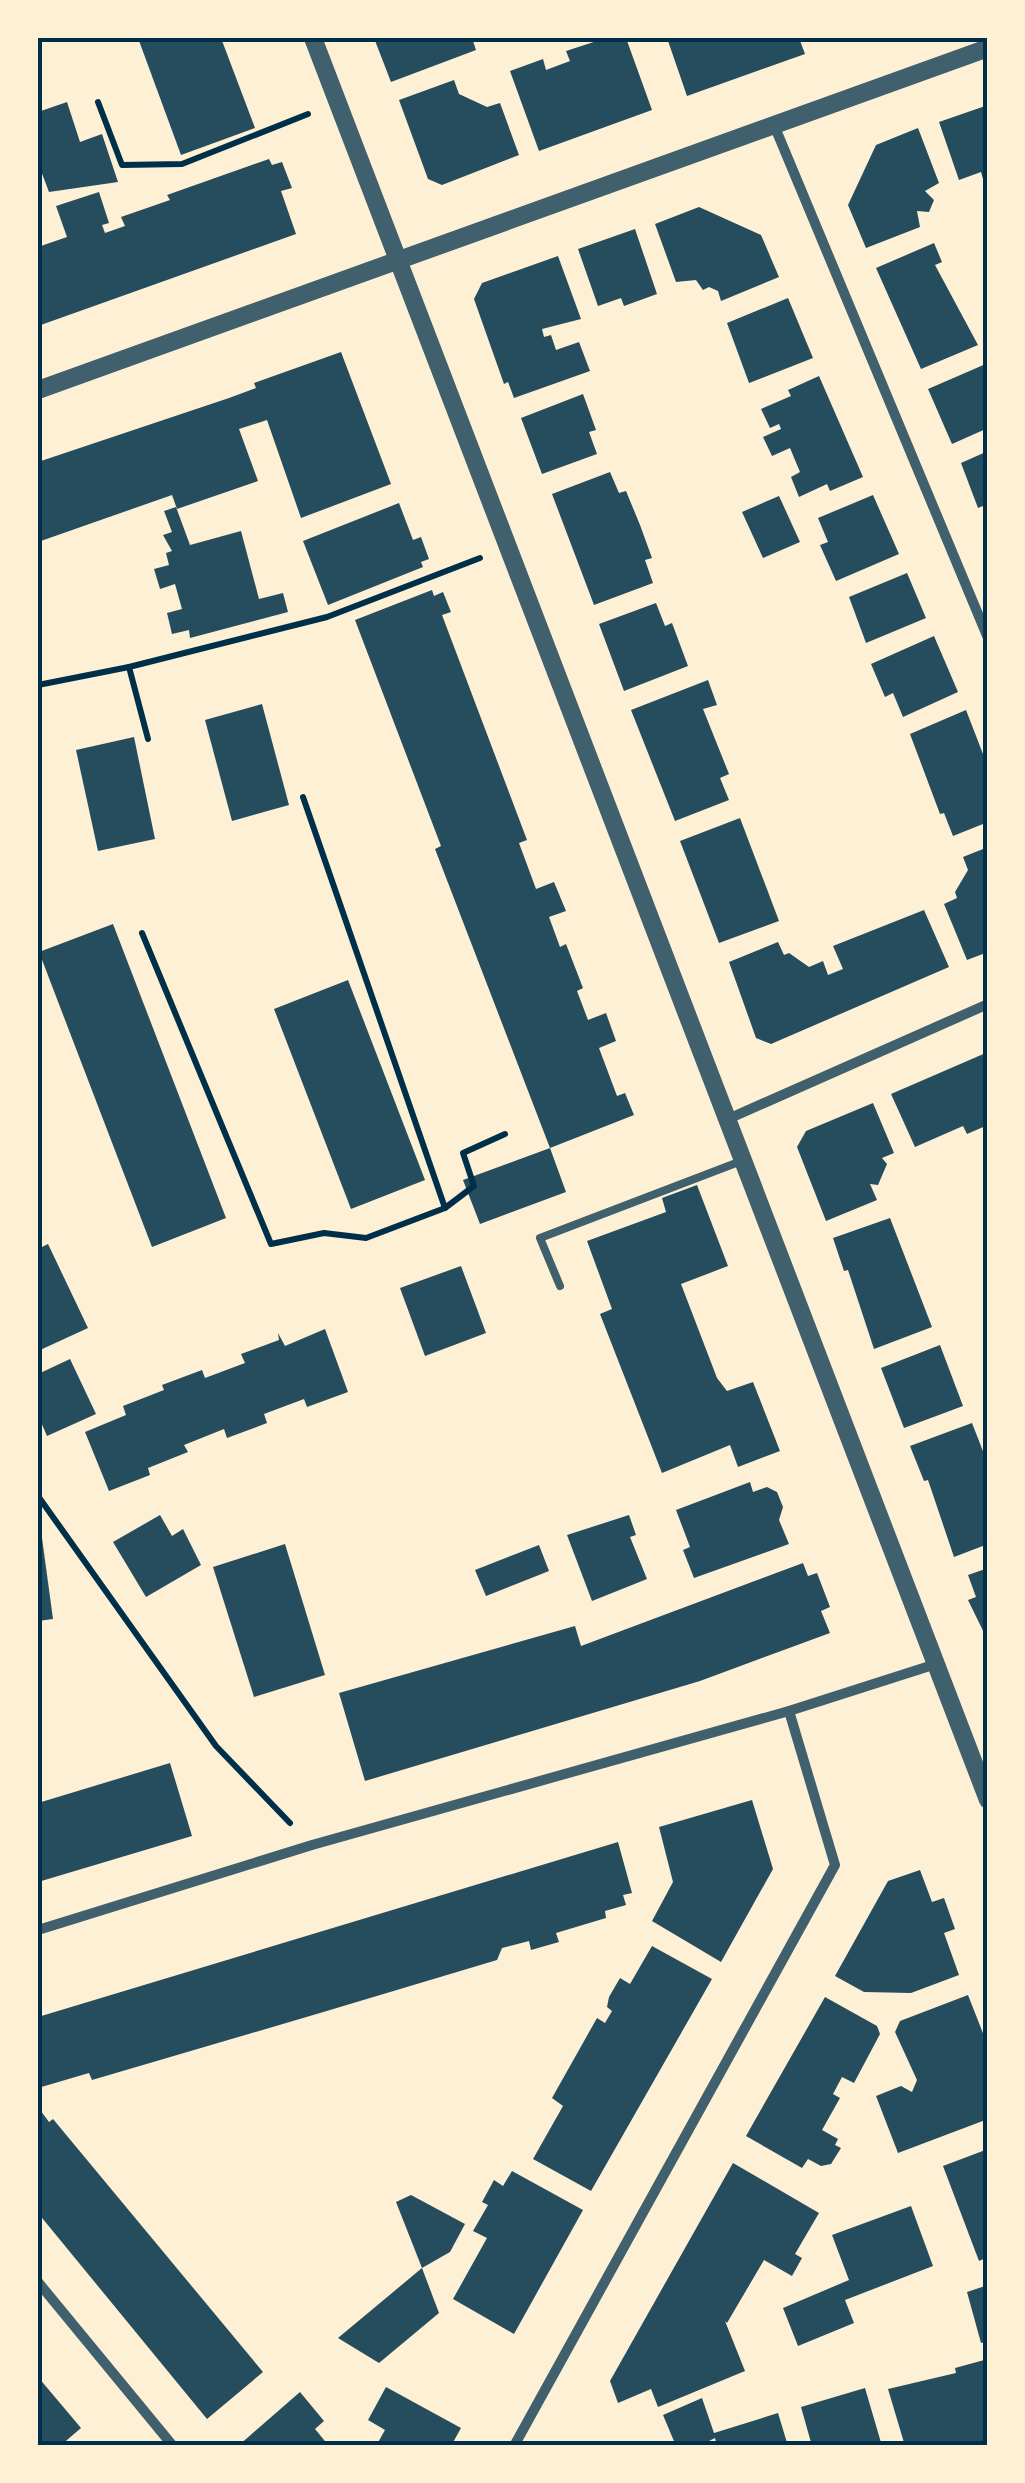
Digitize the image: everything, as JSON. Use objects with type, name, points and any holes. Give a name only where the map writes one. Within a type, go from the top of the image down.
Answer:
[{"type":"street","points":[[313,38],[988,1800]]},
{"type":"street","points":[[38,390],[988,48]]},
{"type":"street","points":[[774,124],[988,638]]},
{"type":"street","points":[[728,1119],[988,1004]]},
{"type":"street","points":[[38,1930],[312,1846],[789,1711],[936,1664]]},
{"type":"street","points":[[514,2446],[835,1864],[789,1711]]},
{"type":"street","points":[[38,2282],[174,2446]]},
{"type":"lane","points":[[560,1286],[540,1238],[744,1160]]},
{"type":"path","points":[[98,102],[122,165],[182,164],[338,102]]},
{"type":"path","points":[[38,685],[128,667],[327,617],[509,547]]},
{"type":"path","points":[[128,667],[148,738]]},
{"type":"path","points":[[303,796],[445,1208]]},
{"type":"path","points":[[142,932],[271,1244],[324,1233],[366,1238],[445,1208],[474,1186],[463,1153],[505,1134]]},
{"type":"path","points":[[38,1496],[216,1746],[312,1846]]},
{"type":"building","points":[[138,38],[221,38],[255,128],[181,155]]},
{"type":"building","points":[[374,38],[472,38],[476,50],[391,82]]},
{"type":"building","points":[[606,38],[626,38],[652,110],[539,151],[510,71],[543,59],[546,70],[570,61],[566,51]]},
{"type":"building","points":[[667,38],[799,38],[805,54],[687,96]]},
{"type":"building","points":[[454,80],[459,94],[487,107],[500,103],[519,155],[442,185],[428,179],[399,100]]},
{"type":"building","points":[[67,102],[80,142],[102,134],[118,182],[49,192],[38,163],[38,112]]},
{"type":"building","points":[[988,105],[988,177],[983,179],[981,172],[959,180],[939,122]]},
{"type":"building","points":[[918,128],[939,183],[925,191],[934,200],[929,212],[917,211],[920,227],[866,248],[848,205],[876,145]]},
{"type":"building","points":[[269,159],[272,165],[282,162],[292,188],[281,191],[296,234],[38,326],[38,247],[67,237],[56,206],[99,192],[109,223],[102,225],[105,233],[125,226],[121,217],[170,200],[167,195]]},
{"type":"building","points":[[699,207],[761,235],[779,277],[721,301],[718,291],[709,287],[703,290],[696,280],[676,282],[655,224]]},
{"type":"building","points":[[635,229],[657,294],[624,306],[621,298],[598,306],[578,249]]},
{"type":"building","points":[[934,243],[942,262],[935,265],[978,345],[921,369],[876,268]]},
{"type":"building","points":[[558,256],[581,319],[542,329],[544,337],[551,335],[556,350],[579,342],[590,371],[514,398],[508,382],[504,384],[474,299],[482,283]]},
{"type":"building","points":[[788,298],[813,358],[749,383],[727,323]]},
{"type":"building","points":[[341,352],[391,484],[301,518],[267,420],[239,429],[258,481],[177,509],[172,495],[38,542],[38,462],[229,398],[256,388],[254,383]]},
{"type":"building","points":[[988,363],[988,428],[952,444],[928,389]]},
{"type":"building","points":[[819,376],[863,477],[830,491],[827,484],[799,497],[791,477],[800,472],[790,448],[772,456],[763,437],[781,429],[779,424],[770,428],[761,409],[791,396],[788,390]]},
{"type":"building","points":[[583,394],[596,430],[589,432],[597,454],[542,474],[521,418]]},
{"type":"building","points":[[988,451],[988,504],[978,508],[961,463]]},
{"type":"building","points":[[610,472],[619,493],[626,491],[640,525],[652,558],[645,560],[653,583],[594,605],[552,494]]},
{"type":"building","points":[[873,495],[899,554],[836,581],[820,545],[828,542],[818,518]]},
{"type":"building","points":[[779,496],[800,542],[763,558],[742,512]]},
{"type":"building","points":[[399,503],[413,540],[421,537],[429,559],[421,562],[423,567],[328,605],[303,541]]},
{"type":"building","points":[[176,507],[190,545],[241,531],[259,599],[283,593],[288,612],[190,638],[189,630],[172,634],[167,613],[182,609],[175,584],[160,589],[154,569],[169,565],[166,553],[172,551],[163,535],[172,532],[164,511]]},
{"type":"building","points":[[907,573],[926,618],[866,643],[849,597]]},
{"type":"building","points":[[432,590],[434,596],[443,592],[451,612],[442,615],[527,840],[519,843],[536,889],[554,882],[566,911],[549,917],[560,947],[566,944],[583,988],[577,991],[588,1020],[606,1013],[616,1041],[599,1048],[617,1096],[625,1093],[634,1115],[550,1148],[435,849],[441,846],[355,620]]},
{"type":"building","points":[[656,603],[665,626],[672,623],[688,666],[624,691],[599,624]]},
{"type":"building","points":[[934,636],[958,692],[903,717],[893,693],[885,697],[871,664]]},
{"type":"building","points":[[708,680],[717,705],[703,709],[729,774],[720,778],[729,800],[675,821],[631,710]]},
{"type":"building","points":[[262,704],[289,805],[232,821],[205,720]]},
{"type":"building","points":[[966,710],[988,767],[988,822],[953,836],[944,813],[940,814],[910,734]]},
{"type":"building","points":[[134,737],[155,839],[98,851],[76,750]]},
{"type":"building","points":[[740,818],[779,921],[719,943],[680,841]]},
{"type":"building","points":[[988,847],[988,952],[967,960],[944,904],[957,898],[955,892],[968,870],[963,857]]},
{"type":"building","points":[[924,910],[949,967],[771,1044],[756,1038],[729,962],[778,942],[784,955],[789,953],[809,967],[823,961],[828,975],[843,969],[833,946]]},
{"type":"building","points":[[113,924],[226,1218],[152,1247],[39,952]]},
{"type":"building","points":[[348,980],[425,1180],[351,1209],[274,1009]]},
{"type":"building","points":[[988,1052],[988,1125],[967,1134],[963,1126],[915,1147],[891,1094]]},
{"type":"building","points":[[873,1103],[894,1153],[882,1158],[887,1164],[878,1185],[870,1184],[877,1200],[826,1221],[797,1147],[806,1131]]},
{"type":"building","points":[[550,1148],[566,1192],[480,1224],[463,1180]]},
{"type":"building","points":[[697,1185],[728,1266],[681,1284],[717,1378],[727,1391],[753,1382],[780,1451],[738,1467],[730,1445],[662,1473],[600,1314],[612,1309],[587,1241],[666,1212],[662,1198]]},
{"type":"building","points":[[890,1218],[932,1327],[874,1349],[833,1238]]},
{"type":"building","points":[[48,1244],[88,1328],[38,1351],[38,1249]]},
{"type":"building","points":[[461,1266],[486,1333],[425,1356],[400,1288]]},
{"type":"building","points":[[325,1329],[348,1392],[307,1407],[304,1399],[264,1414],[267,1423],[227,1438],[224,1429],[184,1445],[188,1452],[148,1468],[150,1475],[109,1491],[85,1432],[126,1415],[123,1406],[164,1390],[162,1385],[202,1370],[205,1378],[245,1363],[241,1354],[279,1340],[278,1333],[285,1346]]},
{"type":"building","points":[[940,1345],[963,1406],[904,1428],[881,1368]]},
{"type":"building","points":[[70,1359],[96,1414],[47,1436],[38,1415],[38,1374]]},
{"type":"building","points":[[972,1423],[988,1464],[988,1544],[954,1557],[928,1480],[924,1481],[910,1446]]},
{"type":"building","points":[[750,1482],[753,1492],[767,1487],[777,1492],[783,1507],[779,1520],[789,1544],[694,1578],[683,1550],[690,1547],[676,1510]]},
{"type":"building","points":[[160,1515],[172,1536],[183,1529],[201,1565],[146,1597],[113,1542]]},
{"type":"building","points":[[629,1515],[636,1535],[630,1537],[647,1579],[592,1601],[567,1535]]},
{"type":"building","points":[[42,1538],[53,1619],[38,1621],[38,1539]]},
{"type":"building","points":[[285,1544],[325,1675],[254,1697],[213,1567]]},
{"type":"building","points":[[539,1545],[549,1571],[486,1596],[475,1570]]},
{"type":"building","points":[[803,1563],[808,1576],[817,1573],[830,1607],[821,1611],[830,1633],[700,1681],[365,1781],[339,1693],[575,1626],[581,1646]]},
{"type":"building","points":[[988,1568],[988,1641],[968,1600],[976,1597],[968,1575]]},
{"type":"building","points":[[170,1763],[192,1836],[38,1882],[38,1803]]},
{"type":"building","points":[[752,1800],[773,1869],[721,1962],[652,1921],[673,1882],[659,1827]]},
{"type":"building","points":[[618,1842],[632,1893],[623,1895],[626,1905],[605,1911],[606,1918],[556,1933],[559,1942],[531,1950],[529,1941],[502,1948],[497,1960],[92,2080],[89,2073],[38,2088],[38,2017]]},
{"type":"building","points":[[920,1870],[932,1902],[944,1898],[955,1929],[944,1933],[959,1975],[911,1993],[864,1992],[835,1976],[888,1881]]},
{"type":"building","points":[[652,1946],[712,1979],[591,2191],[533,2159],[563,2106],[552,2098],[597,2018],[605,2023],[612,2011],[607,2007],[609,1997],[620,1978],[630,1984]]},
{"type":"building","points":[[968,1995],[988,2046],[988,2119],[898,2153],[876,2096],[901,2086],[912,2092],[917,2080],[895,2032],[900,2021]]},
{"type":"building","points":[[825,1997],[877,2026],[880,2034],[854,2083],[842,2077],[833,2094],[840,2098],[822,2130],[838,2139],[835,2145],[841,2148],[831,2164],[821,2166],[808,2159],[802,2168],[746,2136]]},
{"type":"building","points":[[38,2107],[49,2122],[53,2119],[263,2372],[207,2419],[38,2213]]},
{"type":"building","points":[[988,2149],[988,2257],[979,2261],[943,2166]]},
{"type":"building","points":[[733,2163],[819,2213],[795,2254],[802,2258],[792,2276],[764,2260],[725,2321],[745,2371],[658,2407],[651,2389],[618,2403],[610,2381]]},
{"type":"building","points":[[512,2171],[583,2210],[514,2334],[453,2299],[487,2238],[473,2231],[488,2205],[482,2202],[494,2180],[503,2186]]},
{"type":"building","points":[[411,2195],[465,2224],[450,2252],[422,2268],[396,2202]]},
{"type":"building","points":[[911,2206],[933,2266],[845,2300],[854,2323],[798,2346],[783,2308],[849,2280],[832,2235]]},
{"type":"building","points":[[422,2268],[439,2313],[379,2363],[338,2338]]},
{"type":"building","points":[[988,2285],[988,2341],[981,2343],[967,2292]]},
{"type":"building","points":[[988,2359],[988,2446],[905,2446],[888,2389],[956,2373],[955,2368]]},
{"type":"building","points":[[38,2377],[81,2428],[60,2446],[38,2446]]},
{"type":"building","points":[[386,2387],[461,2428],[451,2446],[376,2446],[385,2430],[368,2420]]},
{"type":"building","points":[[865,2388],[882,2446],[812,2446],[801,2407]]},
{"type":"building","points":[[300,2392],[324,2421],[315,2429],[329,2446],[238,2446]]},
{"type":"building","points":[[702,2398],[714,2433],[778,2413],[788,2446],[717,2446],[715,2438],[699,2446],[676,2446],[663,2415]]}]
